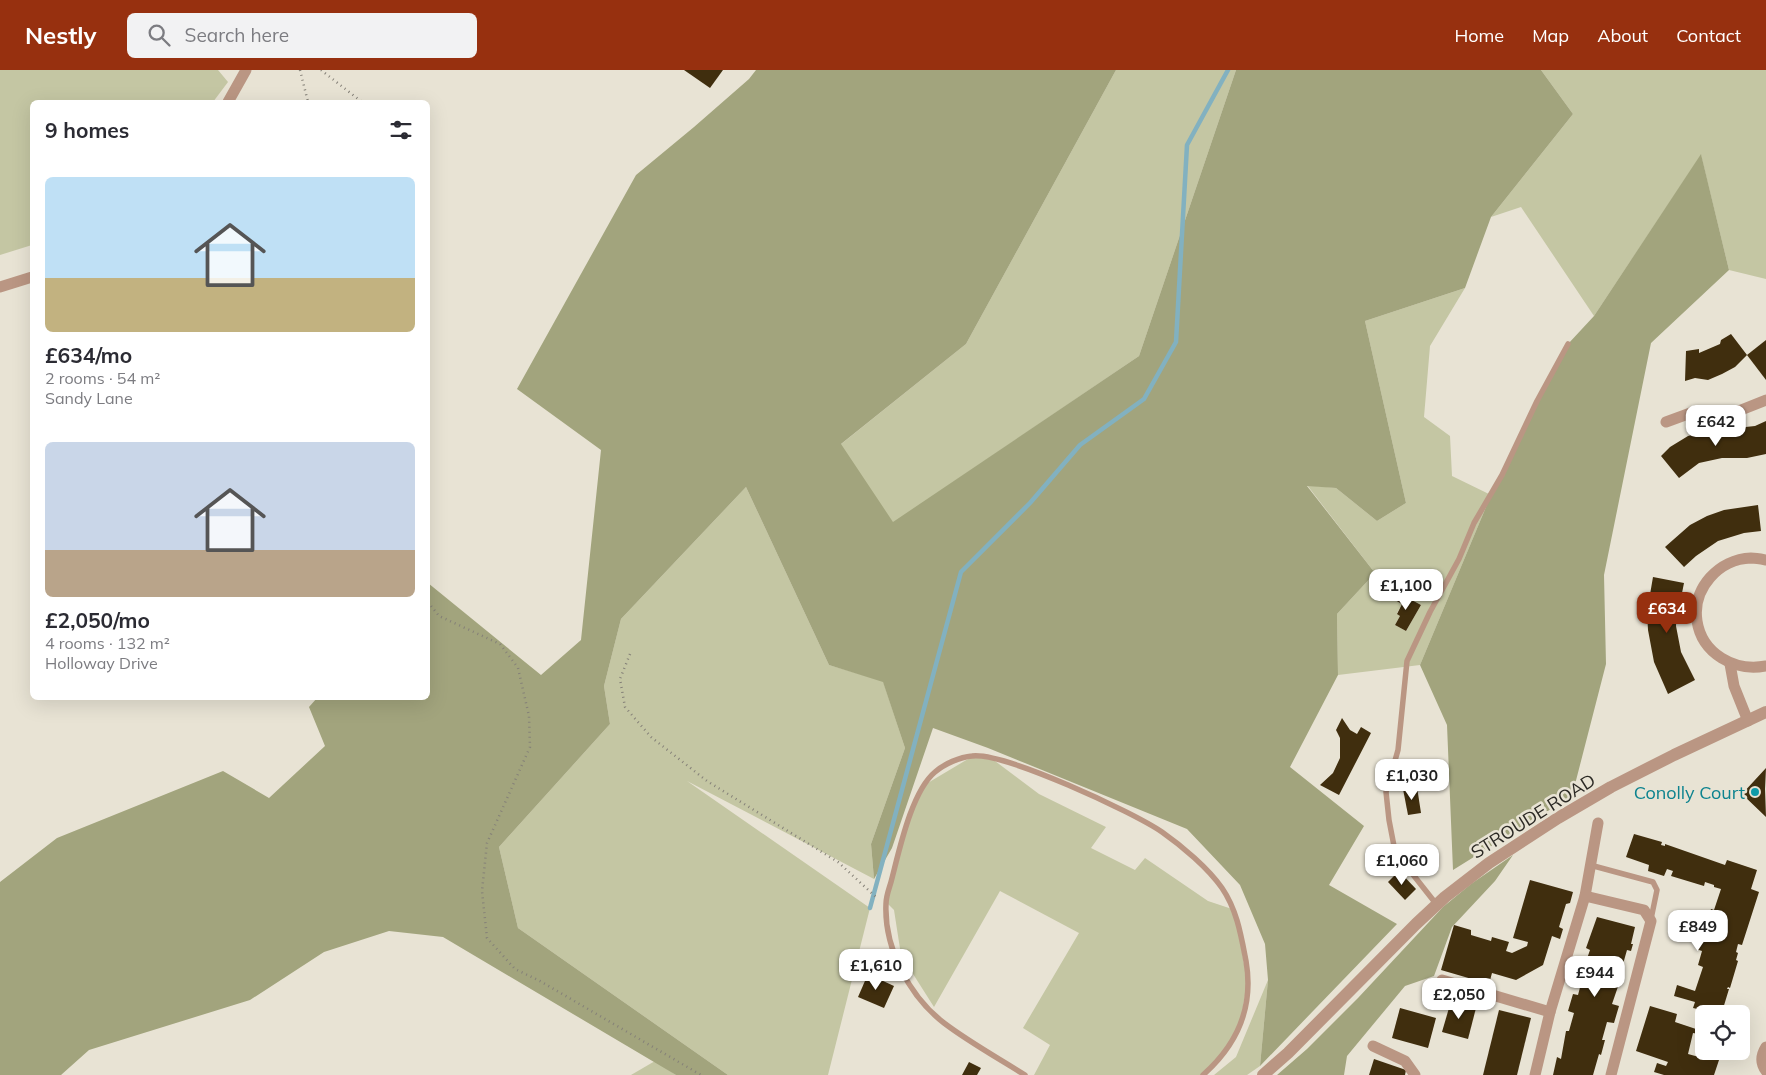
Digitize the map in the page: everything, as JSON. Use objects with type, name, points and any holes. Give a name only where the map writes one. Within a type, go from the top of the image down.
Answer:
[{"type":"street","points":[[229,100],[246,70]]},
{"type":"street","points":[[0,287],[30,278]]},
{"type":"street","points":[[1666,422],[1696,411],[1736,412],[1766,400]]},
{"type":"street","points":[[1766,560],[1752,558],[1733,561],[1717,570],[1704,584],[1697,602],[1697,621],[1703,638],[1714,654],[1730,664],[1747,668],[1766,666]]},
{"type":"street","points":[[1730,664],[1734,686],[1748,721]]},
{"type":"street","name":"STROUDE ROAD","points":[[1262,1075],[1288,1053],[1437,905],[1489,863],[1558,818],[1611,787],[1766,712]]},
{"type":"street","points":[[1536,1075],[1550,1012],[1585,896],[1598,823]]},
{"type":"street","points":[[1585,896],[1644,910],[1651,921],[1611,1075]]},
{"type":"street","points":[[1442,980],[1550,1012]]},
{"type":"street","points":[[1373,1046],[1405,1061],[1415,1075]]},
{"type":"street","points":[[1766,1047],[1762,1055],[1762,1062],[1766,1071]]},
{"type":"lane","points":[[1437,905],[1411,873],[1394,846],[1389,820],[1386,792],[1398,750],[1407,661],[1430,612],[1455,567],[1474,523],[1502,475],[1537,401],[1568,344]]},
{"type":"lane","points":[[1025,1075],[943,1022],[912,988],[890,945],[886,902],[914,803],[933,774],[957,760],[973,756],[991,758],[1033,771],[1111,805],[1160,831],[1201,864],[1221,886],[1235,910],[1239,924],[1248,976],[1248,990],[1244,1014],[1233,1042],[1204,1075]]},
{"type":"lane","points":[[1590,865],[1652,882],[1657,890],[1651,921]]},
{"type":"path","points":[[300,70],[308,100]]},
{"type":"path","points":[[321,70],[359,100]]},
{"type":"path","points":[[430,605],[439,616],[500,644],[518,668],[529,716],[530,746],[487,843],[482,891],[487,938],[515,969],[540,981],[701,1075]]},
{"type":"path","points":[[630,654],[620,679],[625,707],[651,737],[707,781],[838,862],[878,899]]},
{"type":"green space","points":[[0,70],[218,70],[228,82],[214,100],[30,100],[30,246],[0,255]]},
{"type":"green space","points":[[756,70],[1116,70],[966,344],[841,444],[893,522],[1139,356],[1236,70],[1541,70],[1573,114],[1491,217],[1465,288],[1365,321],[1406,503],[1377,521],[1336,488],[1307,486],[1375,573],[1337,614],[1338,675],[1290,767],[1364,826],[1329,885],[1397,924],[1260,1066],[1268,980],[1265,944],[1240,885],[1187,829],[988,748],[933,728],[892,848],[874,879],[871,844],[905,748],[883,682],[829,665],[746,487],[621,619],[604,686],[610,724],[499,847],[518,928],[728,1075],[676,1075],[443,937],[389,931],[324,952],[250,1000],[89,1050],[61,1075],[0,1075],[0,882],[57,838],[223,771],[269,798],[325,746],[309,707],[315,700],[430,700],[430,585],[541,675],[581,640],[601,450],[517,389],[636,175],[749,79]]},
{"type":"green space","points":[[1116,70],[1236,70],[1139,356],[893,523],[840,445],[966,344]]},
{"type":"green space","points":[[1541,70],[1766,70],[1766,279],[1729,270],[1701,155],[1594,316],[1521,207],[1491,217],[1573,114]]},
{"type":"green space","points":[[1701,154],[1729,270],[1651,343],[1604,575],[1606,664],[1572,796],[1453,870],[1447,725],[1420,665],[1491,495],[1568,344],[1594,316]]},
{"type":"green space","points":[[1465,288],[1430,346],[1424,417],[1450,436],[1452,476],[1491,495],[1420,665],[1338,675],[1337,614],[1375,573],[1307,485],[1336,488],[1377,521],[1406,503],[1365,321]],"holes":[[[1397,592],[1421,605],[1406,631],[1395,625],[1400,616],[1397,613],[1402,604],[1393,599]]]},
{"type":"green space","points":[[746,487],[829,665],[883,681],[905,748],[871,844],[874,879],[687,781],[870,908],[828,1075],[728,1075],[518,928],[499,847],[610,724],[604,686],[621,619]]},
{"type":"green space","points":[[973,756],[991,758],[1039,794],[1106,827],[1091,848],[1135,870],[1145,858],[1208,901],[1235,910],[1246,976],[1246,989],[1240,1025],[1222,1055],[1203,1075],[1034,1075],[1050,1045],[1023,1028],[1079,933],[1000,891],[934,1007],[901,955],[894,910],[886,902],[914,803],[926,784]]},
{"type":"green space","points":[[1513,855],[1495,881],[1452,927],[1434,976],[1405,986],[1347,1056],[1344,1075],[1277,1075],[1307,1049],[1358,998],[1443,907],[1471,884]]},
{"type":"green space","points":[[1268,980],[1260,1066],[1247,1075],[1214,1075],[1236,1057]]},
{"type":"green space","points":[[655,1061],[676,1075],[631,1075]]},
{"type":"building","points":[[684,70],[723,70],[710,88]]},
{"type":"building","points":[[1731,334],[1747,355],[1735,367],[1708,380],[1695,378],[1685,381],[1686,351],[1699,349],[1699,353],[1720,344],[1721,340]]},
{"type":"building","points":[[1766,340],[1766,380],[1747,355]]},
{"type":"building","points":[[1766,421],[1766,454],[1747,458],[1722,458],[1699,463],[1679,478],[1661,456],[1670,447],[1688,436],[1708,431],[1755,426]]},
{"type":"building","points":[[1758,505],[1761,531],[1744,533],[1718,541],[1684,567],[1665,547],[1690,525],[1707,516],[1724,510]]},
{"type":"building","points":[[1653,577],[1684,583],[1681,598],[1677,597],[1676,626],[1681,652],[1695,680],[1668,694],[1654,662],[1648,630],[1647,612]]},
{"type":"building","points":[[1397,592],[1421,605],[1406,631],[1395,625],[1400,616],[1397,614],[1402,604],[1393,599]]},
{"type":"building","points":[[1342,718],[1350,730],[1357,734],[1361,727],[1371,733],[1339,795],[1320,785],[1333,773],[1340,758],[1340,738],[1336,730]]},
{"type":"building","name":"Conolly Court","points":[[1766,768],[1765,789],[1766,817],[1742,794]]},
{"type":"building","points":[[1417,787],[1421,813],[1408,815],[1403,789]]},
{"type":"building","points":[[1634,834],[1662,842],[1661,845],[1665,846],[1665,844],[1725,865],[1727,860],[1757,870],[1751,889],[1759,892],[1742,945],[1738,944],[1736,960],[1738,961],[1730,988],[1728,987],[1727,989],[1729,989],[1724,1005],[1695,1005],[1695,1008],[1693,1008],[1695,1002],[1674,996],[1677,985],[1695,991],[1703,967],[1698,965],[1702,951],[1696,949],[1703,927],[1707,929],[1709,925],[1706,925],[1711,909],[1714,910],[1721,889],[1705,882],[1704,886],[1671,876],[1673,871],[1667,869],[1664,876],[1648,871],[1649,865],[1626,857]]},
{"type":"building","points":[[1399,871],[1416,889],[1405,900],[1388,882]]},
{"type":"building","points":[[1530,880],[1573,892],[1570,903],[1566,904],[1559,927],[1563,929],[1560,939],[1552,936],[1543,965],[1516,980],[1492,973],[1489,984],[1441,970],[1454,925],[1471,930],[1471,935],[1491,941],[1492,937],[1509,942],[1506,951],[1512,953],[1527,946],[1528,942],[1513,938]]},
{"type":"building","points":[[1597,917],[1635,927],[1631,951],[1627,950],[1621,971],[1623,972],[1612,1004],[1619,1006],[1614,1023],[1607,1022],[1602,1040],[1605,1040],[1593,1075],[1553,1075],[1557,1057],[1561,1059],[1566,1031],[1569,1031],[1574,1013],[1568,1011],[1573,994],[1578,995],[1583,976],[1581,976],[1590,950],[1586,948]]},
{"type":"building","points":[[868,974],[894,986],[884,1008],[858,997]]},
{"type":"building","points":[[1451,1001],[1476,1008],[1468,1039],[1442,1032]]},
{"type":"building","points":[[1650,1006],[1677,1014],[1675,1022],[1695,1029],[1688,1054],[1695,1056],[1695,1060],[1719,1060],[1714,1075],[1664,1075],[1654,1072],[1657,1063],[1666,1066],[1668,1062],[1636,1051]]},
{"type":"building","points":[[1400,1008],[1436,1018],[1428,1048],[1392,1038]]},
{"type":"building","points":[[1499,1010],[1531,1018],[1517,1075],[1483,1075]]},
{"type":"building","points":[[1374,1059],[1406,1070],[1405,1075],[1369,1075]]},
{"type":"building","points":[[969,1062],[981,1068],[977,1075],[962,1075]]},
{"type":"waterway","points":[[870,908],[961,572],[1030,503],[1080,445],[1144,399],[1176,342],[1187,145],[1228,70]]},
{"type":"place","name":"Conolly Court","points":[[1755,792]]}]
